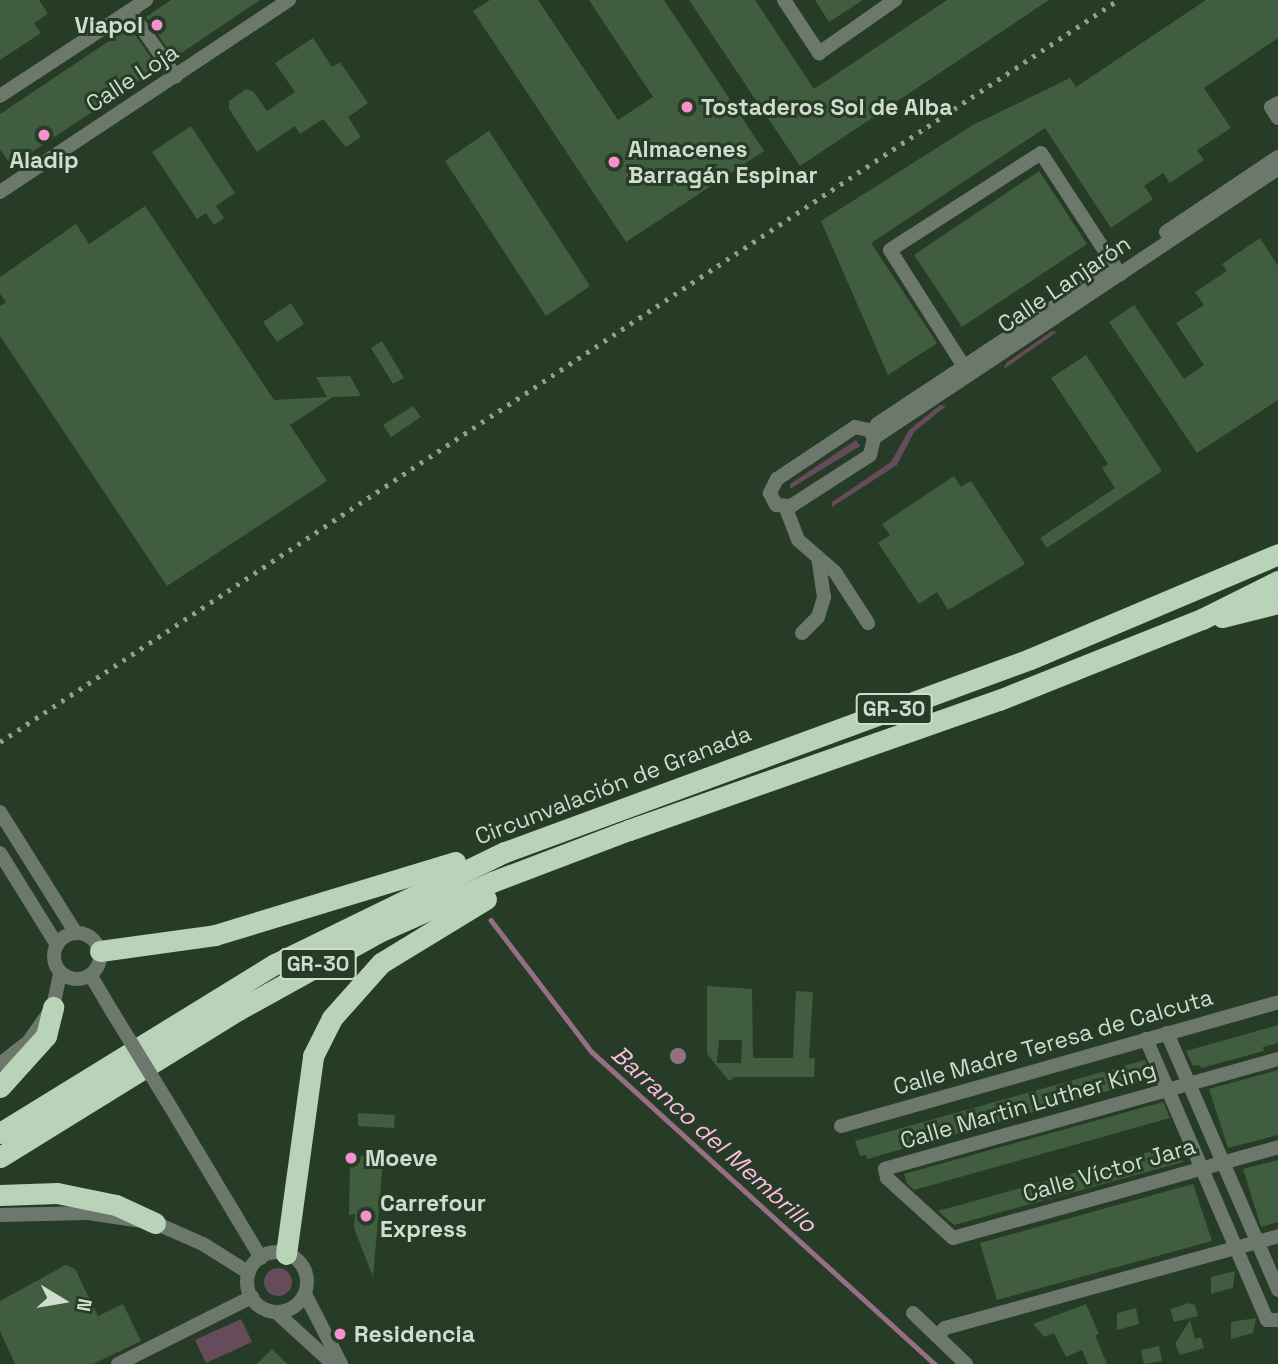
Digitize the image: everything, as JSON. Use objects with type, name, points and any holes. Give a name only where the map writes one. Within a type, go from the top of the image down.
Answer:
[{"type":"highway","name":"Circunvalación de Granada","points":[[0,1133],[275,964],[505,852],[1030,659],[1278,554]]},
{"type":"highway","name":"Circunvalación de Granada","points":[[0,1157],[327,959],[492,882],[660,818],[999,700],[1202,619],[1244,615],[1276,588]]},
{"type":"highway","points":[[286,1254],[313,1056],[332,1018],[355,989],[381,963],[471,906],[631,840],[660,818]]},
{"type":"highway","points":[[100,951],[215,935],[475,855],[505,852]]},
{"type":"highway","points":[[0,1087],[46,1036],[52,1007]]},
{"type":"highway","points":[[0,1195],[57,1193],[116,1205],[155,1223]]},
{"type":"street","points":[[0,96],[146,0]]},
{"type":"street","name":"Calle Loja","points":[[2,186],[176,76],[289,0]]},
{"type":"street","points":[[785,0],[819,53],[895,0]]},
{"type":"street","points":[[130,11],[176,76]]},
{"type":"street","points":[[1278,103],[1271,107],[1278,118]]},
{"type":"street","name":"Calle Lanjarón","points":[[963,365],[890,250],[1041,153],[1118,270]]},
{"type":"street","name":"Calle Lanjarón","points":[[872,434],[1118,270],[1278,157]]},
{"type":"street","name":"Calle Lanjarón","points":[[872,434],[855,427],[777,479],[770,493],[776,505],[791,506],[870,455],[872,434],[963,365],[1278,169]]},
{"type":"street","points":[[785,506],[798,540],[835,572],[869,623]]},
{"type":"street","points":[[802,632],[818,617],[824,597],[818,557]]},
{"type":"street","points":[[0,812],[76,933],[89,936],[100,951],[99,965],[91,976],[78,980],[60,972]]},
{"type":"street","points":[[0,853],[57,946]]},
{"type":"street","points":[[0,1064],[29,1041],[52,1007],[60,972],[54,960],[57,946],[76,933]]},
{"type":"street","points":[[91,976],[261,1258]]},
{"type":"street","name":"Calle Madre Teresa de Calcuta","points":[[841,1126],[1278,1002]]},
{"type":"street","points":[[1167,1033],[1278,1290]]},
{"type":"street","points":[[1146,1039],[1199,1168],[1267,1320],[1278,1320]]},
{"type":"street","name":"Calle Martin Luther King","points":[[953,1238],[887,1178],[885,1169],[1278,1059]]},
{"type":"street","name":"Calle Víctor Jara","points":[[953,1238],[1278,1147]]},
{"type":"street","points":[[0,1215],[88,1213],[155,1223],[203,1244],[249,1273]]},
{"type":"street","points":[[937,1336],[945,1328],[1278,1236]]},
{"type":"street","points":[[252,1297],[249,1273],[261,1258],[286,1254],[302,1265],[307,1279],[305,1294],[341,1364]]},
{"type":"street","points":[[1244,1268],[1265,1261]]},
{"type":"street","points":[[276,1312],[293,1307],[305,1294]]},
{"type":"street","points":[[252,1297],[276,1312],[333,1364]]},
{"type":"street","points":[[118,1364],[252,1297]]},
{"type":"street","points":[[913,1313],[967,1364]]},
{"type":"shaded area","points":[[1052,331],[1057,332],[1004,369],[1006,363]]},
{"type":"shaded area","points":[[940,405],[946,406],[914,432],[897,465],[832,507],[832,502],[891,462],[909,430]]},
{"type":"shaded area","points":[[856,440],[860,446],[790,489],[790,484]]},
{"type":"shaded area","points":[[675,1048],[681,1048],[686,1056],[684,1062],[675,1064],[670,1059],[670,1053]]},
{"type":"shaded area","points":[[278,1268],[288,1272],[292,1282],[288,1292],[278,1296],[268,1292],[264,1282],[268,1272]]},
{"type":"shaded area","points":[[241,1319],[252,1342],[206,1363],[195,1340]]},
{"type":"building","points":[[0,0],[39,0],[48,14],[34,23],[41,33],[0,60]]},
{"type":"building","points":[[171,0],[260,0],[174,58],[146,17]]},
{"type":"building","points":[[490,0],[538,0],[618,120],[653,97],[589,0],[664,0],[764,151],[626,242],[473,11]]},
{"type":"building","points":[[689,0],[755,0],[814,89],[947,0],[1049,0],[800,166]]},
{"type":"building","points":[[815,0],[863,0],[829,22]]},
{"type":"building","points":[[1206,0],[1278,0],[1278,38],[1204,88],[1231,128],[1197,150],[1204,160],[1170,183],[1163,173],[1144,186],[1153,199],[1111,228],[1045,128],[871,243],[937,343],[888,375],[821,221],[973,125],[1070,78],[1076,87]]},
{"type":"building","points":[[130,27],[158,68],[11,166],[0,149],[0,114]]},
{"type":"building","points":[[313,38],[332,67],[340,62],[368,103],[348,117],[361,137],[346,147],[323,119],[300,134],[295,126],[257,152],[229,109],[229,101],[246,89],[254,92],[267,111],[295,92],[275,63]]},
{"type":"building","points":[[191,126],[235,193],[216,206],[224,218],[214,225],[206,213],[197,219],[152,152]]},
{"type":"building","points":[[489,131],[590,286],[546,316],[445,161]]},
{"type":"building","points":[[1039,171],[1087,244],[962,327],[914,255]]},
{"type":"building","points":[[145,206],[274,400],[327,397],[316,377],[350,376],[361,396],[333,397],[290,425],[327,481],[167,586],[0,336],[0,306],[6,302],[0,294],[0,277],[76,224],[89,244]]},
{"type":"building","points":[[1260,238],[1278,266],[1278,400],[1197,453],[1109,322],[1134,305],[1184,379],[1204,365],[1176,323],[1204,305],[1195,292],[1227,271],[1222,264]]},
{"type":"building","points":[[291,303],[304,324],[277,342],[263,322]]},
{"type":"building","points":[[382,341],[404,378],[393,384],[371,348]]},
{"type":"building","points":[[1086,355],[1162,471],[1047,548],[1040,538],[1115,488],[1102,468],[1108,464],[1051,378]]},
{"type":"building","points":[[413,406],[421,417],[391,437],[383,425]]},
{"type":"building","points":[[954,476],[961,487],[971,481],[1025,564],[948,610],[937,592],[919,604],[878,543],[890,535],[882,524]]},
{"type":"building","points":[[707,986],[752,989],[753,1058],[793,1058],[796,991],[813,992],[809,1058],[815,1058],[814,1077],[735,1077],[729,1081],[707,1054]],"holes":[[[719,1040],[742,1040],[741,1063],[717,1063]]]},
{"type":"building","points":[[1278,1025],[1278,1043],[1263,1047],[1264,1051],[1201,1068],[1200,1065],[1193,1066],[1186,1051]]},
{"type":"building","points":[[1145,1060],[1150,1075],[1137,1083],[867,1159],[866,1155],[860,1156],[855,1141]]},
{"type":"building","points":[[1278,1070],[1278,1135],[1228,1148],[1209,1089]]},
{"type":"building","points":[[1163,1102],[1170,1118],[914,1190],[907,1184],[904,1174]]},
{"type":"building","points":[[358,1113],[395,1115],[394,1128],[358,1126]]},
{"type":"building","points":[[1178,1144],[1183,1162],[954,1225],[938,1211]]},
{"type":"building","points":[[375,1149],[384,1150],[373,1277],[354,1228],[355,1214],[349,1215],[350,1162]]},
{"type":"building","points":[[1278,1160],[1278,1222],[1261,1227],[1243,1169]]},
{"type":"building","points":[[1193,1184],[1212,1241],[997,1300],[980,1243]]},
{"type":"building","points":[[66,1265],[75,1269],[98,1316],[123,1304],[141,1341],[93,1364],[15,1364],[0,1331],[0,1301]]},
{"type":"building","points":[[1235,1271],[1233,1288],[1211,1294],[1211,1277]]},
{"type":"building","points":[[1189,1303],[1195,1305],[1198,1316],[1174,1322],[1170,1309]]},
{"type":"building","points":[[1086,1304],[1099,1334],[1095,1335],[1107,1364],[1088,1364],[1082,1350],[1066,1357],[1054,1333],[1044,1337],[1033,1324]]},
{"type":"building","points":[[1136,1308],[1139,1324],[1117,1330],[1117,1313]]},
{"type":"building","points":[[1256,1318],[1253,1333],[1231,1339],[1231,1322]]},
{"type":"building","points":[[1190,1320],[1195,1339],[1201,1337],[1204,1348],[1180,1355],[1175,1344]]},
{"type":"building","points":[[1159,1346],[1162,1361],[1144,1364],[1141,1350]]},
{"type":"building","points":[[272,1349],[287,1364],[257,1364]]},
{"type":"waterway","name":"Barranco del Membrillo","points":[[491,920],[592,1052],[935,1364]]},
{"type":"railway","points":[[0,742],[1118,0]]},
{"type":"place","name":"Viapol","points":[[157,25]]},
{"type":"place","name":"Tostaderos Sol de Alba","points":[[687,107]]},
{"type":"place","name":"Aladip","points":[[44,135]]},
{"type":"place","name":"Almacenes Barragán Espinar","points":[[614,162]]},
{"type":"place","name":"Moeve","points":[[351,1158]]},
{"type":"place","name":"Carrefour Express","points":[[366,1216]]},
{"type":"place","name":"Residencia","points":[[340,1334]]}]
